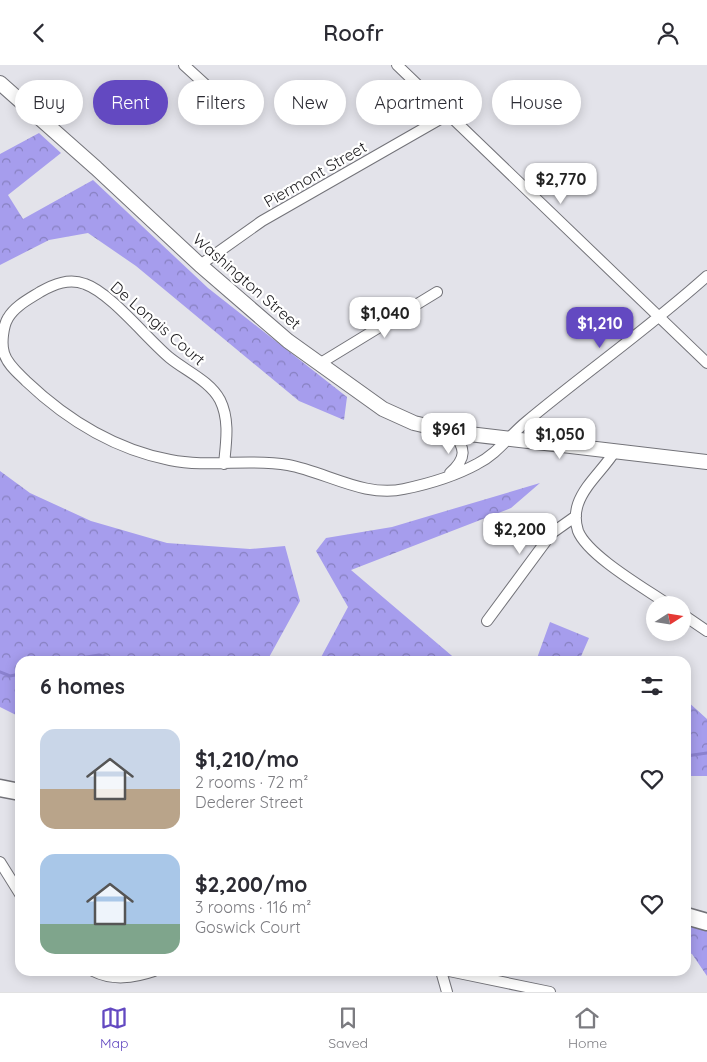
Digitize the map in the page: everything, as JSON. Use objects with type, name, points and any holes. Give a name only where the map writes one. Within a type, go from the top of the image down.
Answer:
[{"type":"main road","name":"Washington Street","points":[[0,83],[96,168],[200,265],[319,364],[383,409],[414,423],[452,432],[707,462]]},
{"type":"main road","points":[[0,788],[15,791]]},
{"type":"main road","points":[[691,917],[707,922]]},
{"type":"street","points":[[184,65],[200,80]]},
{"type":"street","points":[[396,65],[412,80]]},
{"type":"street","name":"Piermont Street","points":[[200,265],[262,221],[430,125]]},
{"type":"street","points":[[460,125],[707,363]]},
{"type":"street","name":"De Longis Court","points":[[224,465],[225,413],[218,397],[205,383],[170,357],[102,293],[85,283],[67,281],[47,288],[20,305],[8,318],[3,336],[4,353],[13,369],[71,419],[101,436],[135,450],[169,460],[224,465],[247,463],[287,465],[382,492],[401,490],[478,464],[493,454],[524,423],[661,317],[707,276]]},
{"type":"street","points":[[319,364],[437,292]]},
{"type":"street","points":[[696,351],[707,358]]},
{"type":"street","points":[[444,477],[459,465],[463,454],[462,443],[452,432]]},
{"type":"street","points":[[615,451],[584,493],[576,516],[578,531],[589,546],[657,596]]},
{"type":"street","points":[[487,621],[552,533],[576,516]]},
{"type":"street","points":[[691,620],[707,631]]},
{"type":"street","points":[[0,861],[15,886]]},
{"type":"street","points":[[102,976],[122,978],[131,976]]},
{"type":"street","points":[[442,976],[447,992]]},
{"type":"street","points":[[473,976],[550,992]]},
{"type":"green space","points":[[39,133],[61,153],[8,195],[23,219],[93,180],[208,288],[347,397],[344,420],[299,401],[136,266],[88,233],[49,240],[0,265],[0,154]]},
{"type":"green space","points":[[0,471],[30,493],[91,521],[167,543],[250,549],[285,546],[300,601],[270,656],[15,656],[15,714],[0,707]]},
{"type":"green space","points":[[540,483],[511,508],[351,570],[452,656],[322,656],[348,607],[316,551],[326,538],[392,527]]},
{"type":"green space","points":[[550,622],[589,638],[581,656],[538,656]]},
{"type":"green space","points":[[691,705],[707,719],[707,776],[691,776]]},
{"type":"green space","points":[[691,926],[707,931],[707,976],[692,954]]},
{"type":"waterway","points":[[93,656],[102,656]]},
{"type":"waterway","points":[[0,672],[10,676],[15,675]]},
{"type":"waterway","points":[[691,755],[707,753]]}]
